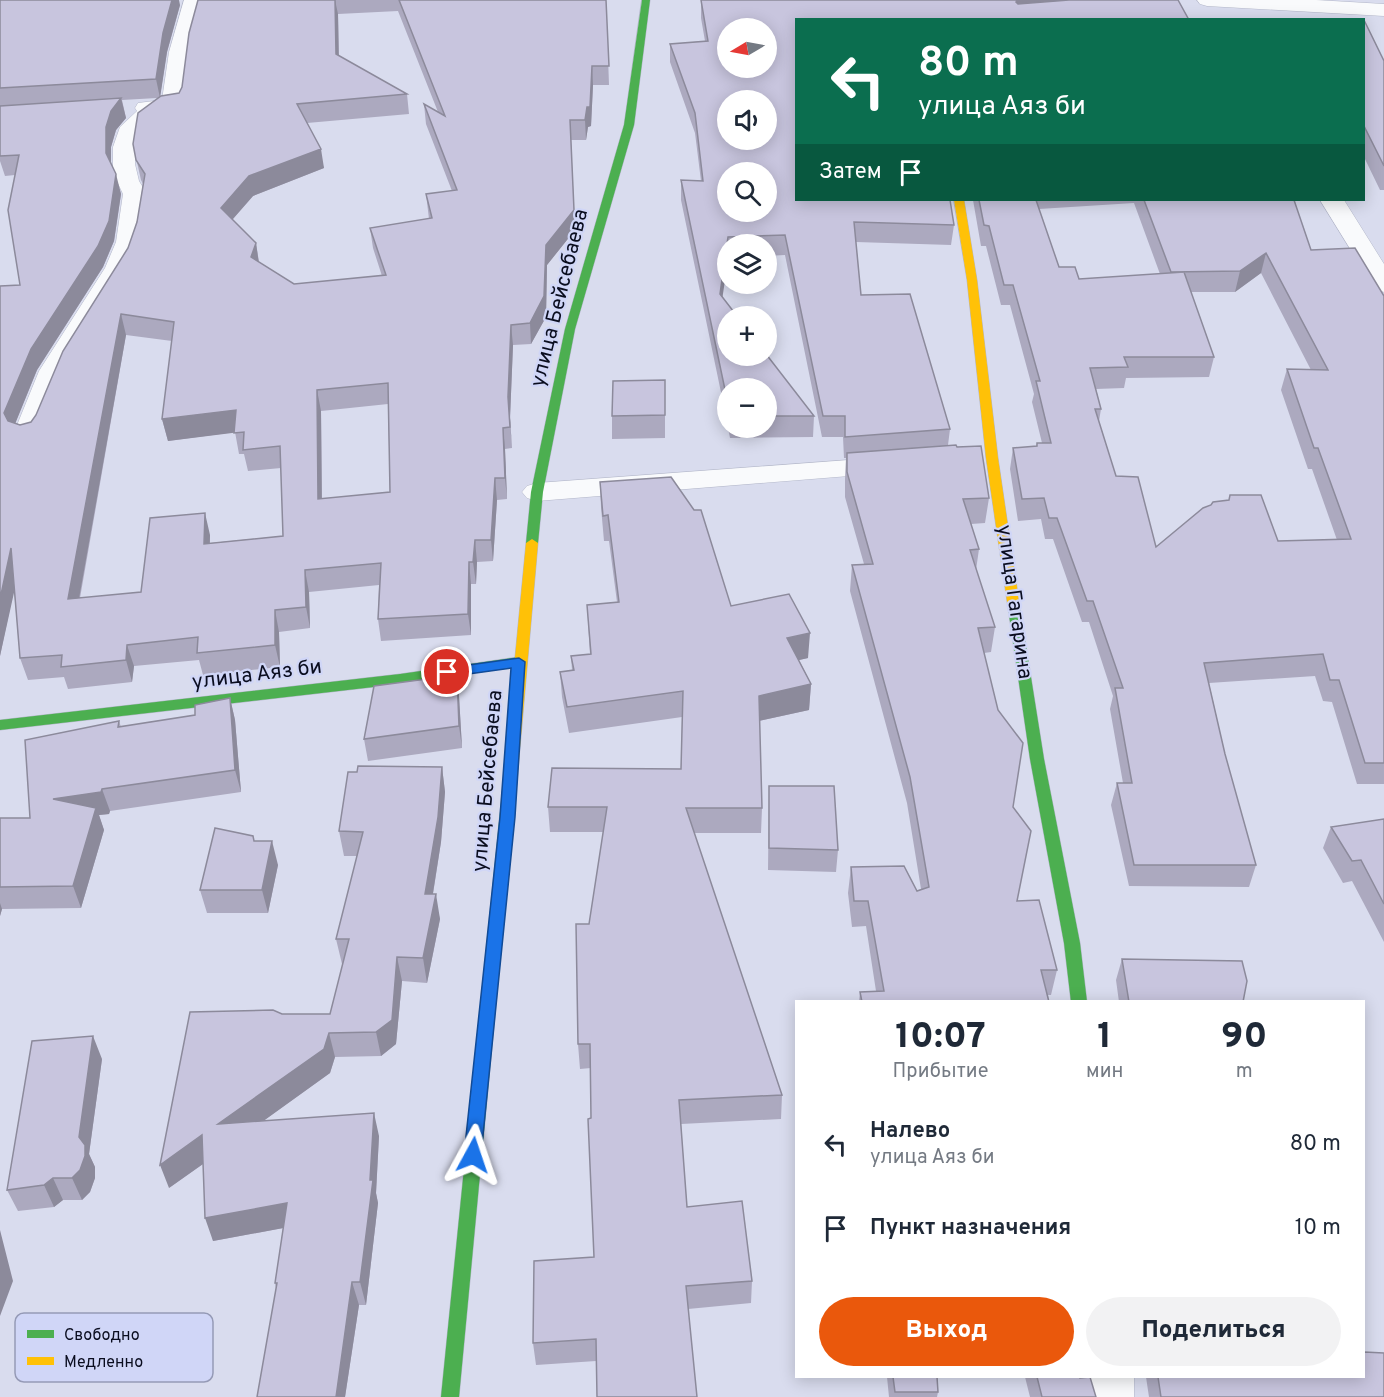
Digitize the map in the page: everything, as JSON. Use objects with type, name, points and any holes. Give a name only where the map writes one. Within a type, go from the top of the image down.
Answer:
[{"type":"street","points":[[113,110],[173,106],[175,76],[185,28],[194,0]]},
{"type":"street","name":"улица Бейсебаева","points":[[450,1397],[537,492],[570,329],[629,125],[645,0]]},
{"type":"street","points":[[1218,7],[1384,10]]},
{"type":"street","points":[[27,435],[53,371],[118,268],[128,242],[135,194],[126,185],[123,157],[129,130],[159,107]]},
{"type":"street","name":"улица Гагарина","points":[[959,201],[972,280],[981,459],[1072,943],[1079,1000]]},
{"type":"street","points":[[1333,201],[1384,284]]},
{"type":"street","points":[[537,492],[911,464]]},
{"type":"street","name":"улица Аяз би","points":[[0,725],[400,679],[519,662]]},
{"type":"street","points":[[1111,1378],[1111,1397]]},
{"type":"building","points":[[0,0],[172,0],[163,33],[156,79],[0,88]]},
{"type":"building","points":[[198,0],[335,0],[336,54],[407,94],[297,104],[321,149],[249,176],[221,208],[256,243],[251,257],[294,284],[386,275],[370,228],[432,218],[426,194],[457,190],[424,104],[445,116],[399,0],[606,0],[609,66],[592,66],[590,107],[587,107],[585,120],[570,120],[574,210],[546,245],[544,296],[530,323],[511,325],[508,397],[510,427],[503,428],[505,478],[495,478],[491,540],[475,540],[473,562],[469,562],[468,614],[378,619],[381,563],[305,570],[306,607],[275,610],[275,645],[197,653],[198,637],[127,645],[126,660],[61,667],[62,655],[20,658],[11,548],[0,599],[0,286],[20,285],[8,210],[19,155],[0,156],[0,106],[121,98],[111,111],[106,127],[106,153],[116,174],[109,221],[98,246],[31,349],[4,413],[8,421],[20,425],[31,422],[36,415],[63,351],[128,248],[137,222],[145,174],[136,160],[133,144],[138,113],[161,96],[179,93],[182,87],[189,33]],"holes":[[[121,314],[174,322],[162,419],[236,410],[234,433],[244,432],[243,450],[280,446],[283,536],[204,544],[205,513],[150,518],[141,592],[68,599]],[[388,383],[390,492],[318,499],[317,390]]]},
{"type":"building","points":[[701,0],[1017,0],[1018,4],[1069,0],[1178,0],[1188,18],[795,18],[795,201],[950,201],[954,225],[854,222],[861,295],[910,294],[950,429],[845,437],[845,416],[823,416],[785,235],[717,234],[717,294],[720,294],[729,306],[717,306],[717,352],[681,180],[703,181],[695,113],[670,44],[708,41]]},
{"type":"building","points":[[1365,22],[1384,61],[1384,166],[1365,128]]},
{"type":"building","points":[[979,201],[1036,201],[1059,267],[1075,267],[1079,279],[1184,272],[1214,357],[1124,357],[1128,367],[1090,368],[1101,409],[1095,409],[1116,476],[1138,477],[1156,547],[1203,508],[1213,502],[1229,500],[1230,495],[1261,495],[1278,541],[1351,539],[1318,448],[1314,448],[1287,369],[1328,370],[1266,253],[1240,271],[1171,272],[1144,201],[1294,201],[1311,250],[1355,248],[1384,296],[1384,763],[1365,763],[1339,680],[1330,680],[1323,654],[1204,663],[1225,754],[1256,865],[1134,865],[1117,783],[1132,783],[1115,688],[1123,688],[1093,601],[1087,601],[1057,518],[1049,518],[1044,498],[1022,499],[1013,448],[1037,446],[1037,443],[1051,443],[1036,381],[1040,381],[1013,285],[1004,285],[989,226],[984,225]]},
{"type":"building","points":[[720,366],[775,366],[814,416],[777,416],[777,378],[723,378]]},
{"type":"building","points":[[665,380],[665,415],[612,416],[613,381]]},
{"type":"building","points":[[956,445],[957,447],[981,446],[989,498],[963,499],[979,549],[970,550],[995,627],[978,628],[998,710],[1023,743],[1013,807],[1031,831],[1017,901],[1039,900],[1057,970],[1041,970],[1048,1000],[862,1000],[860,992],[884,991],[868,901],[854,901],[851,867],[904,866],[917,891],[929,887],[910,777],[852,565],[873,564],[847,472],[847,453]]},
{"type":"building","points":[[671,477],[694,510],[701,510],[731,606],[789,594],[810,633],[787,638],[811,684],[759,696],[762,808],[686,808],[782,1095],[679,1100],[687,1207],[742,1201],[752,1281],[686,1286],[697,1397],[597,1397],[596,1339],[533,1343],[534,1261],[594,1257],[588,1119],[591,1118],[590,1044],[578,1044],[576,924],[589,924],[607,807],[548,807],[552,768],[681,769],[683,691],[567,707],[560,672],[574,670],[571,656],[591,654],[587,605],[619,602],[608,515],[603,516],[600,482]]},
{"type":"building","points":[[457,675],[459,726],[364,739],[374,686]]},
{"type":"building","points":[[230,698],[235,770],[102,789],[101,792],[53,799],[96,808],[73,886],[0,887],[0,818],[30,818],[25,740],[119,721],[118,727],[195,715],[195,705]]},
{"type":"building","points":[[358,766],[442,767],[438,817],[425,894],[436,894],[423,958],[397,957],[392,1020],[376,1032],[329,1033],[324,1049],[218,1124],[374,1113],[370,1180],[373,1180],[360,1282],[352,1282],[336,1397],[257,1397],[277,1283],[275,1283],[287,1203],[205,1218],[202,1135],[160,1165],[190,1012],[273,1010],[282,1014],[330,1014],[349,939],[336,939],[363,832],[339,831],[348,772],[357,772]]},
{"type":"building","points":[[769,786],[834,786],[838,850],[769,848]]},
{"type":"building","points":[[1384,819],[1384,904],[1361,860],[1352,861],[1331,827]]},
{"type":"building","points":[[215,828],[253,836],[254,841],[272,841],[262,890],[200,890]]},
{"type":"building","points":[[1122,959],[1242,961],[1247,981],[1243,1000],[1129,1000]]},
{"type":"building","points":[[93,1036],[79,1137],[85,1145],[85,1156],[80,1170],[72,1178],[53,1178],[44,1185],[7,1190],[32,1041]]},
{"type":"building","points":[[1365,1352],[1384,1353],[1384,1397],[1161,1397],[1158,1378],[1365,1378]]},
{"type":"building","points":[[893,1378],[937,1378],[938,1392],[895,1392]]},
{"type":"building","points":[[1037,1378],[1090,1378],[1096,1397],[1042,1397]]},
{"type":"traffic: fast","points":[[532,543],[537,492],[570,329],[629,125],[646,0]]},
{"type":"traffic: fast","points":[[1014,608],[1037,759],[1072,943],[1079,1000]]},
{"type":"traffic: fast","points":[[0,725],[400,679],[519,662]]},
{"type":"traffic: fast","points":[[450,1397],[510,782]]},
{"type":"traffic: slow","points":[[959,201],[972,280],[992,458],[1014,608]]},
{"type":"traffic: slow","points":[[510,782],[532,543]]},
{"type":"route","points":[[447,672],[519,662],[507,817],[473,1155]]}]
